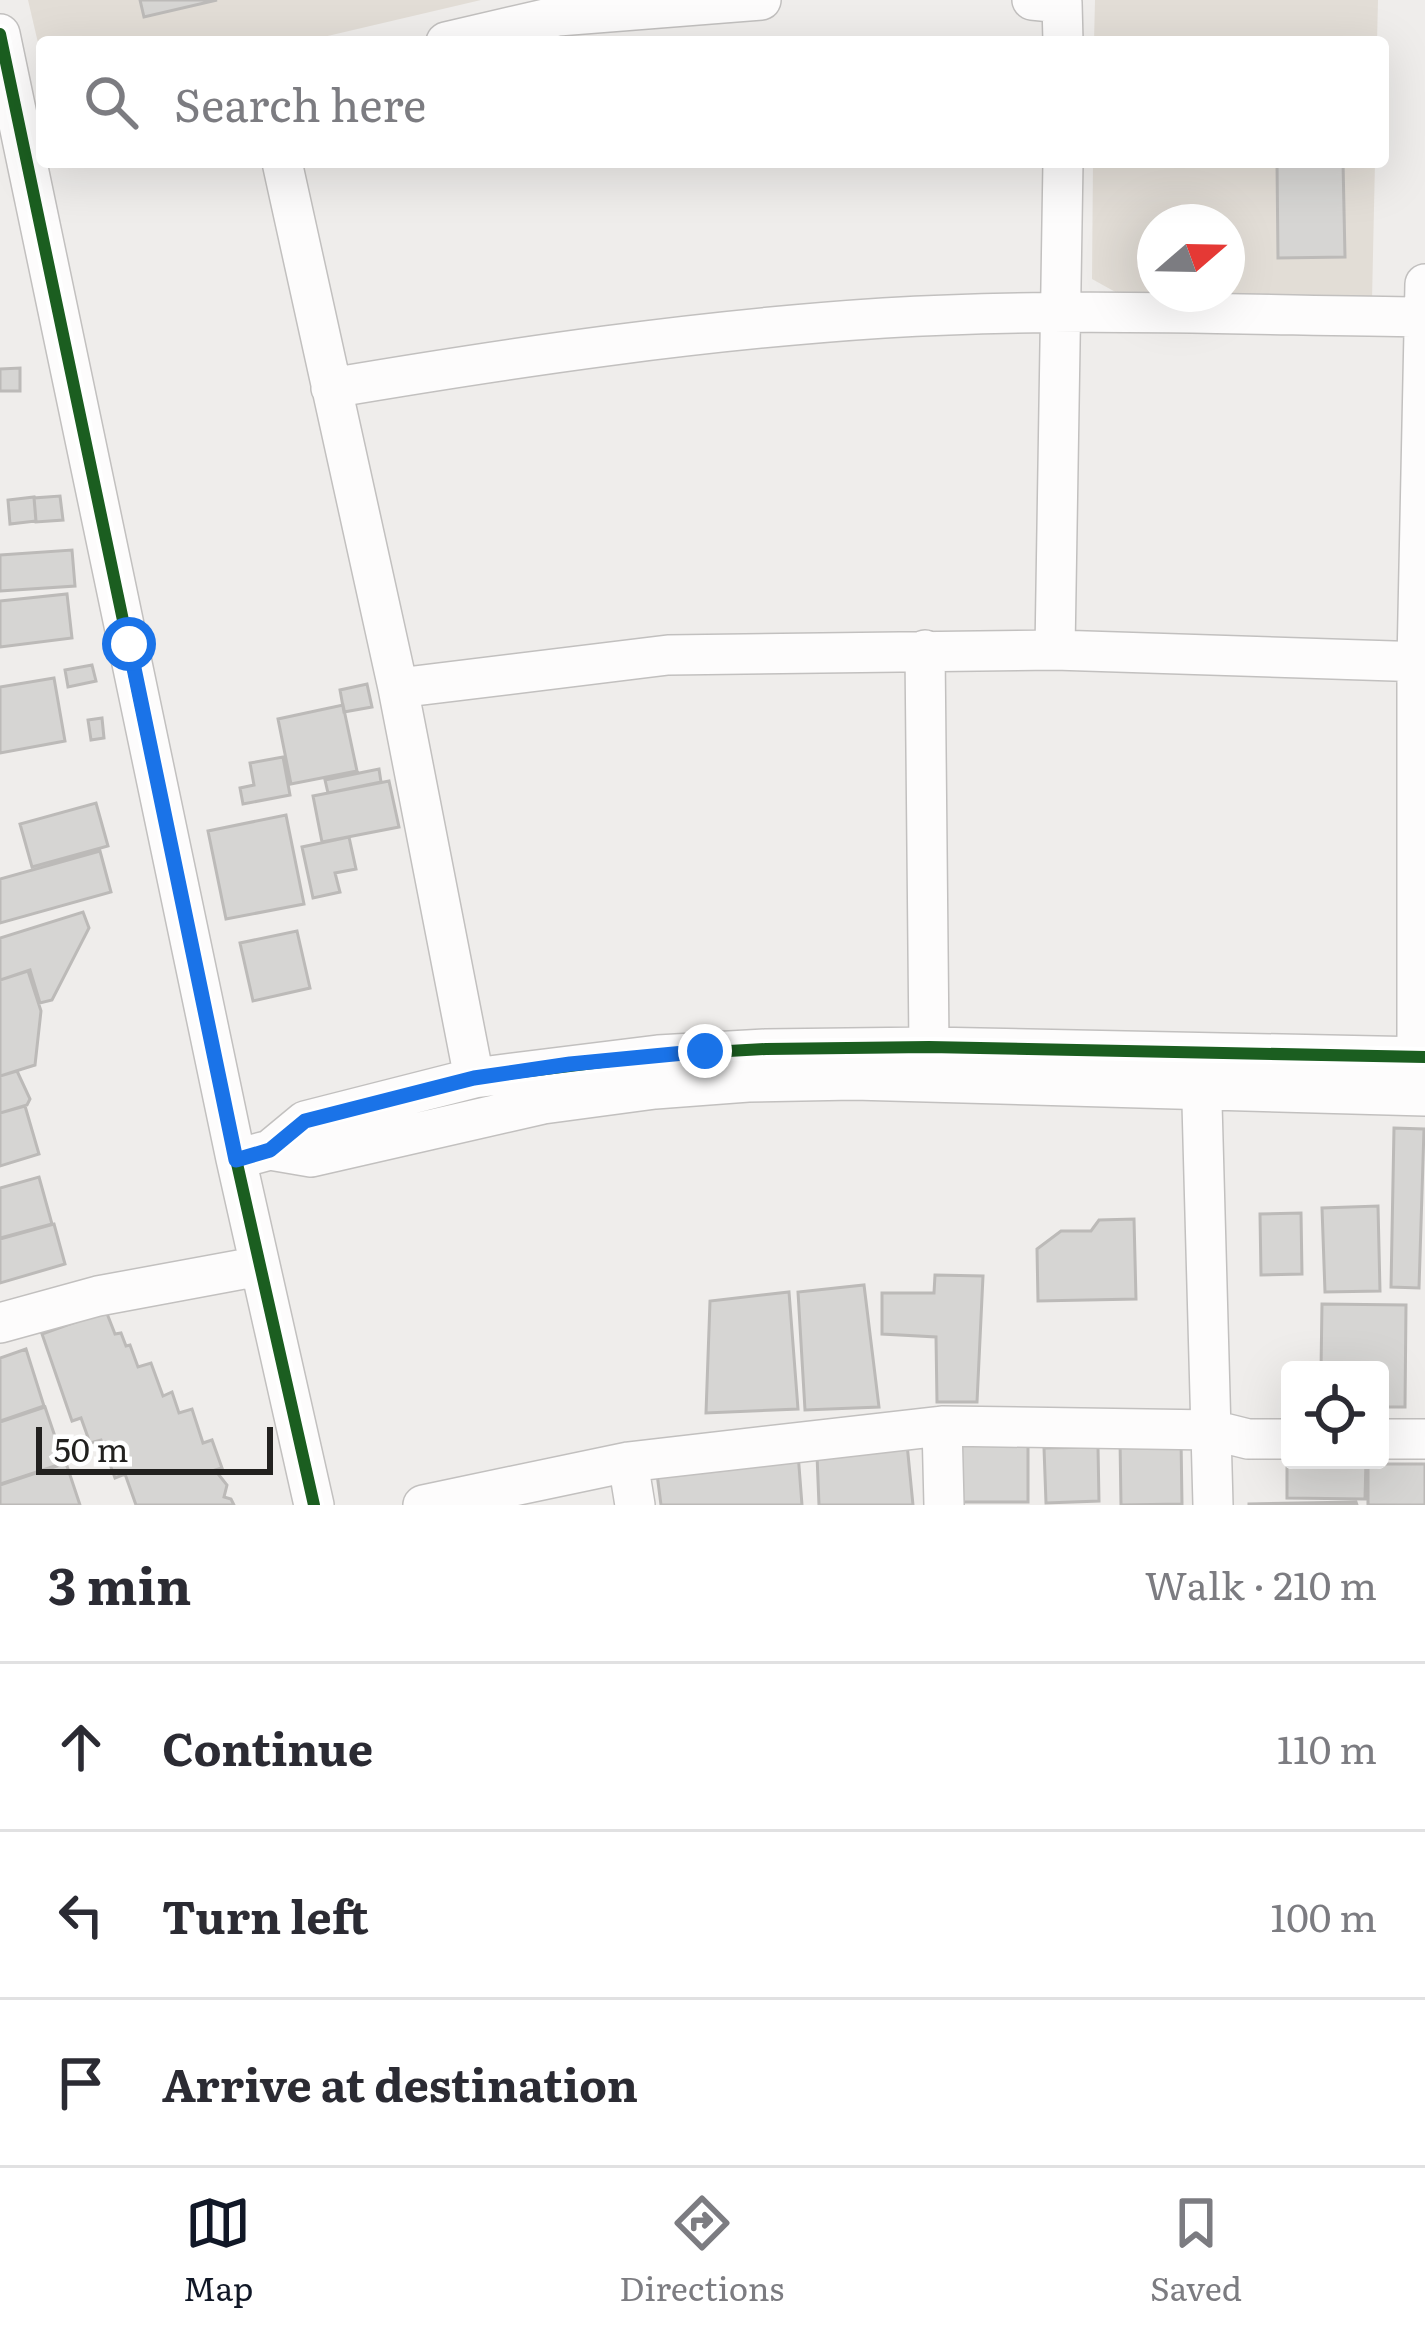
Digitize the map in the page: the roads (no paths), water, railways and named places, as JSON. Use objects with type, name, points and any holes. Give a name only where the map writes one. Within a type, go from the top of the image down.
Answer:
[{"type":"street","points":[[465,36],[556,8],[761,0]]},
{"type":"street","points":[[0,34],[253,1155],[260,1266],[314,1505]]},
{"type":"street","points":[[283,168],[398,688],[474,1078]]},
{"type":"street","points":[[1054,650],[1064,168]]},
{"type":"street","points":[[253,1155],[311,1157],[543,1104],[748,1082],[1201,1073],[1421,1076],[1424,301],[886,318],[708,331],[331,388]]},
{"type":"street","points":[[925,650],[929,1047]]},
{"type":"street","points":[[398,688],[668,655],[1054,650],[1421,662]]},
{"type":"street","points":[[253,1155],[305,1121],[474,1078],[705,1051],[929,1047],[1201,1073]]},
{"type":"street","points":[[1201,1073],[1213,1505]]},
{"type":"street","points":[[0,1323],[98,1296],[260,1266]]},
{"type":"street","points":[[942,1426],[944,1505]]},
{"type":"street","points":[[423,1505],[628,1462],[942,1426],[1212,1430],[1248,1439],[1281,1439]]},
{"type":"street","points":[[1389,1439],[1425,1439]]},
{"type":"street","points":[[628,1462],[635,1505]]}]
